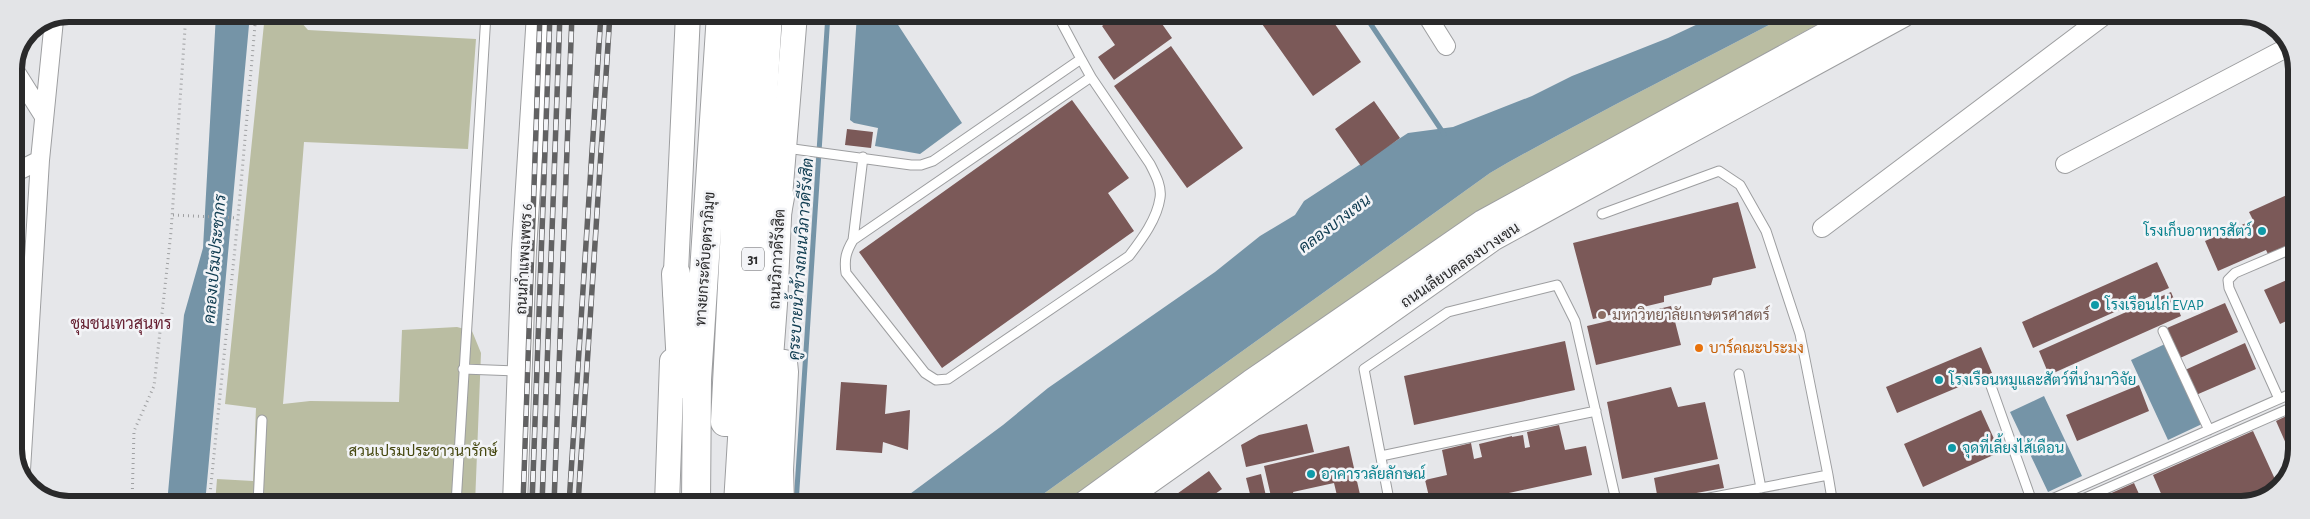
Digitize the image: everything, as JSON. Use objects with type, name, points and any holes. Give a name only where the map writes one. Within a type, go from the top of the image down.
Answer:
[{"type":"highway","points":[[685,496],[685,423],[705,22]]},
{"type":"highway","name":"ทางยกระดับอุตราภิมุข","points":[[696,496],[698,379],[720,22]]},
{"type":"highway","name":"ทางยกระดับอุตราภิมุข","points":[[722,496],[746,22]]},
{"type":"highway","name":"ถนนวิภาวดีรังสิต","points":[[739,496],[768,22]]},
{"type":"highway","points":[[746,387],[780,197]]},
{"type":"highway","points":[[676,274],[685,423]]},
{"type":"main road","name":"ถนนกำแพงเพชร 6","points":[[514,496],[524,250],[538,22]]},
{"type":"main road","points":[[667,496],[688,22]]},
{"type":"main road","name":"ถนนวิภาวดีรังสิต","points":[[761,496],[775,304],[780,197],[796,149],[795,22]]},
{"type":"main road","name":"ถนนเลียบคลองบางเขน","points":[[1094,496],[1251,382],[1483,222],[1848,22]]},
{"type":"main road","name":"ถนนเลียบคลองบางเขน","points":[[1129,496],[1494,238],[1890,22]]},
{"type":"main road","points":[[775,304],[786,372],[781,470],[782,496]]},
{"type":"street","points":[[1431,22],[1446,46]]},
{"type":"street","points":[[1822,228],[2096,22]]},
{"type":"street","points":[[23,353],[33,269],[43,115],[53,26]]},
{"type":"street","points":[[2065,164],[2283,50]]},
{"type":"street","points":[[22,82],[43,115]]},
{"type":"street","points":[[22,169],[40,160]]},
{"type":"street","points":[[23,273],[33,269]]},
{"type":"lane","points":[[456,496],[486,22]]},
{"type":"lane","points":[[1060,22],[1092,78],[1150,164],[1158,180],[1160,197],[1157,206],[1143,238],[1129,256],[948,379],[936,380],[925,373],[846,273],[844,262],[846,251],[853,240],[1092,78]]},
{"type":"lane","points":[[796,149],[911,165],[933,161],[1081,59]]},
{"type":"lane","points":[[853,240],[863,157]]},
{"type":"lane","points":[[1602,214],[1719,171],[1740,185],[1766,231],[1800,334],[1832,496]]},
{"type":"lane","points":[[2279,399],[2229,288],[2228,280],[2235,273],[2287,251]]},
{"type":"lane","points":[[1388,496],[1364,370],[1448,312],[1557,285],[1575,321],[1615,496]]},
{"type":"lane","points":[[2163,332],[2209,430]]},
{"type":"lane","points":[[464,369],[520,371]]},
{"type":"lane","points":[[1739,374],[1761,488]]},
{"type":"lane","points":[[1991,386],[2030,496]]},
{"type":"lane","points":[[2059,496],[2288,395]]},
{"type":"lane","points":[[2090,496],[2288,409]]},
{"type":"lane","points":[[1381,456],[1596,411]]},
{"type":"lane","points":[[258,496],[262,420]]},
{"type":"lane","points":[[1720,496],[1828,475]]},
{"type":"path","points":[[132,496],[134,431],[154,386],[173,215],[185,22]]},
{"type":"path","points":[[210,496],[255,22]]},
{"type":"path","points":[[173,215],[236,218]]},
{"type":"green space","name":"สวนเปรมประชาวนารักษ์","points":[[264,22],[301,22],[308,30],[476,39],[468,149],[304,142],[283,404],[310,401],[399,402],[402,330],[457,327],[472,331],[481,353],[475,496],[216,496],[217,479],[253,481],[256,408],[225,404]]},
{"type":"green space","points":[[1775,22],[1821,22],[1586,153],[1447,238],[1082,496],[1041,496],[1490,173],[1601,112]]},
{"type":"water","name":"คลองเปรมประชากร","points":[[216,22],[249,22],[206,496],[168,496],[184,315],[203,248]]},
{"type":"water","points":[[856,22],[896,22],[962,123],[920,154],[875,146],[878,128],[854,123],[850,120]]},
{"type":"water","name":"คลองบางเขน","points":[[1702,22],[1775,22],[1601,112],[1490,173],[1041,496],[907,496],[1003,425],[1048,388],[1215,272],[1260,236],[1295,215],[1304,201],[1408,133],[1453,127],[1532,96],[1572,76],[1668,38]]},
{"type":"water","points":[[2165,344],[2202,424],[2168,440],[2131,360]]},
{"type":"water","points":[[2044,396],[2082,476],[2048,492],[2010,412]]},
{"type":"building","points":[[1107,22],[1161,22],[1172,38],[1114,80],[1098,57],[1115,45],[1102,26]]},
{"type":"building","points":[[1261,22],[1334,22],[1361,62],[1313,96]]},
{"type":"building","points":[[1171,46],[1243,148],[1187,188],[1114,86]]},
{"type":"building","points":[[1072,100],[1129,178],[1108,193],[1134,231],[942,368],[859,252]]},
{"type":"building","points":[[1374,101],[1400,138],[1361,166],[1335,129]]},
{"type":"building","points":[[847,129],[873,132],[871,148],[845,145]]},
{"type":"building","name":"โรงเก็บอาหารสัตว์","points":[[2287,195],[2287,248],[2269,256],[2266,250],[2218,271],[2205,241],[2253,220],[2249,212]]},
{"type":"building","points":[[1738,202],[1756,268],[1713,278],[1711,285],[1664,296],[1664,302],[1593,319],[1573,243]]},
{"type":"building","name":"โรงเรือนไก่ EVAP","points":[[2157,262],[2169,288],[2033,348],[2022,322]]},
{"type":"building","points":[[2288,280],[2288,320],[2280,324],[2264,290]]},
{"type":"building","points":[[2171,292],[2181,316],[2049,375],[2039,351]]},
{"type":"building","points":[[2225,303],[2238,332],[2180,358],[2167,328]]},
{"type":"building","points":[[1671,306],[1681,345],[1596,365],[1587,326]]},
{"type":"building","points":[[1565,341],[1575,390],[1414,425],[1404,376]]},
{"type":"building","points":[[2245,343],[2256,369],[2196,395],[2185,370]]},
{"type":"building","name":"โรงเรือนหมูและสัตว์ที่นำมาวิจัย","points":[[1981,347],[1992,373],[1897,413],[1886,387]]},
{"type":"building","points":[[841,382],[887,385],[885,414],[910,410],[908,450],[883,442],[882,453],[836,450]]},
{"type":"building","points":[[2139,385],[2149,411],[2077,441],[2066,415]]},
{"type":"building","points":[[1671,387],[1678,407],[1705,402],[1718,459],[1622,479],[1607,402]]},
{"type":"building","name":"จุดที่เลี้ยงไส้เดือน","points":[[1981,410],[2000,452],[1923,487],[1904,444]]},
{"type":"building","points":[[2288,415],[2288,448],[2276,421]]},
{"type":"building","points":[[1307,424],[1314,452],[1246,467],[1241,445],[1259,435]]},
{"type":"building","points":[[1559,425],[1565,450],[1586,446],[1592,475],[1495,496],[1429,496],[1425,480],[1447,475],[1442,450],[1471,443],[1474,459],[1482,457],[1479,444],[1512,436],[1523,435],[1525,448],[1530,447],[1527,432]]},
{"type":"building","points":[[2253,431],[2276,480],[2264,490],[2249,496],[2162,496],[2153,475]]},
{"type":"building","name":"อาคารวลัยลักษณ์","points":[[1349,446],[1360,496],[1337,496],[1334,483],[1293,492],[1294,496],[1271,496],[1264,466]]},
{"type":"building","points":[[1719,464],[1724,488],[1680,496],[1657,496],[1654,478]]},
{"type":"building","points":[[1209,471],[1222,489],[1212,496],[1174,496]]},
{"type":"building","points":[[1261,474],[1266,496],[1242,496],[1250,494],[1246,478]]},
{"type":"building","points":[[2134,483],[2140,496],[2105,496]]},
{"type":"waterway","name":"คูระบายน้ำข้างถนนวิภาวดีรังสิต","points":[[797,496],[827,22]]},
{"type":"waterway","points":[[1369,22],[1444,134]]},
{"type":"railway","points":[[523,496],[540,22]]},
{"type":"railway","points":[[532,496],[550,22]]},
{"type":"railway","points":[[542,496],[560,22]]},
{"type":"railway","points":[[554,496],[572,22]]},
{"type":"railway","points":[[570,496],[600,22]]},
{"type":"railway","points":[[579,496],[609,22]]},
{"type":"place","name":"โรงเก็บอาหารสัตว์","points":[[2262,231]]},
{"type":"place","name":"โรงเรือนไก่ EVAP","points":[[2095,305]]},
{"type":"place","name":"มหาวิทยาลัยเกษตรศาสตร์","points":[[1602,315]]},
{"type":"place","name":"บาร์คณะประมง","points":[[1699,348]]},
{"type":"place","name":"โรงเรือนหมูและสัตว์ที่นำมาวิจัย","points":[[1939,380]]},
{"type":"place","name":"จุดที่เลี้ยงไส้เดือน","points":[[1952,448]]},
{"type":"place","name":"อาคารวลัยลักษณ์","points":[[1311,474]]},
{"type":"district","name":"ชุมชนเทวสุนทร","points":[[121,323]]}]
